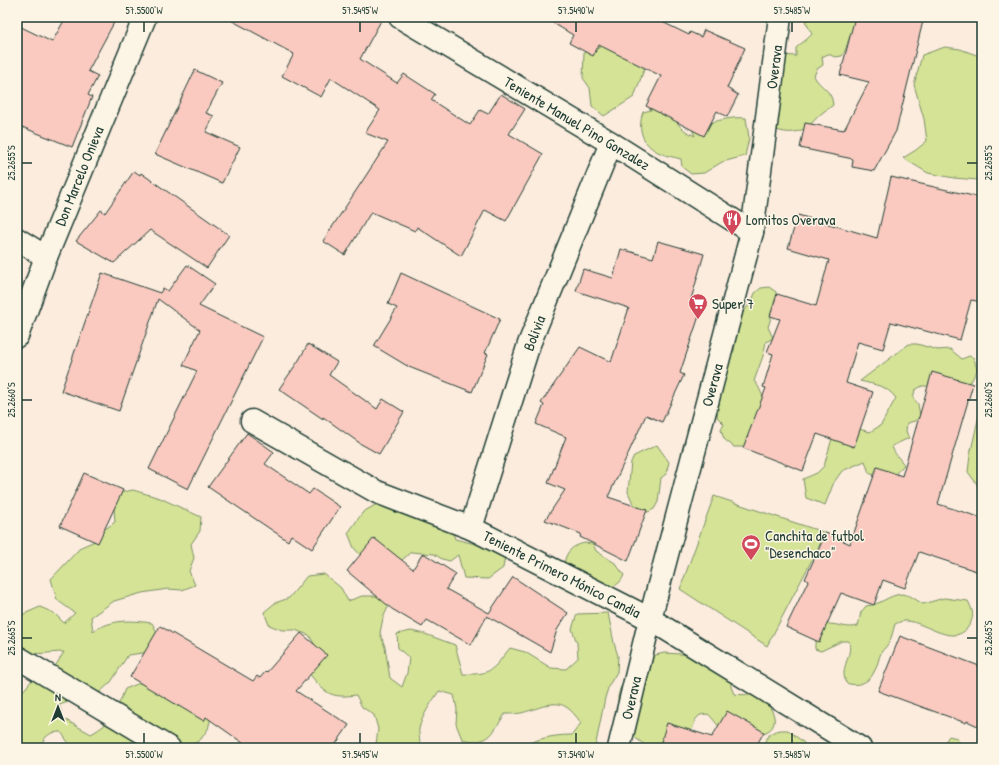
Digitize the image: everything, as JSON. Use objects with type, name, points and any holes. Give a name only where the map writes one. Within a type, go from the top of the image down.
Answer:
[{"type":"street","name":"Don Marcelo Onieva","points":[[17,336],[46,257],[145,17]]},
{"type":"street","name":"Teniente Manuel Pino Gonzalez","points":[[400,17],[611,143],[752,232]]},
{"type":"street","name":"Overava","points":[[619,748],[650,619],[752,232],[780,17]]},
{"type":"street","name":"Bolivia","points":[[471,528],[529,344],[611,143]]},
{"type":"street","points":[[17,239],[46,257]]},
{"type":"street","name":"Teniente Primero Mónico Candia","points":[[252,421],[377,492],[471,528],[650,619],[860,748]]},
{"type":"street","points":[[17,657],[169,748]]},
{"type":"green space","points":[[814,17],[830,17],[834,19],[842,17],[886,17],[857,34],[850,36],[842,56],[835,57],[828,54],[822,57],[823,65],[817,69],[814,76],[830,95],[833,105],[802,130],[787,132],[771,128],[781,55],[796,56],[796,48],[812,34],[805,21]]},
{"type":"green space","points":[[622,40],[645,67],[634,97],[604,116],[592,106],[590,88],[583,78],[584,52]]},
{"type":"green space","points":[[945,47],[960,49],[982,57],[982,183],[978,180],[954,178],[928,173],[903,158],[927,141],[924,119],[914,85],[922,55]]},
{"type":"green space","points":[[649,107],[672,112],[680,127],[695,136],[692,129],[725,119],[746,118],[749,138],[745,156],[722,162],[704,173],[691,174],[682,167],[681,159],[667,156],[654,150],[645,141],[642,136],[641,118],[643,112],[651,110]]},
{"type":"green space","points":[[769,287],[776,292],[777,299],[768,327],[773,338],[766,342],[763,356],[754,381],[765,401],[744,447],[734,447],[724,439],[721,430],[724,424],[717,417],[725,365],[734,351],[737,320],[752,301],[755,293],[761,288]]},
{"type":"green space","points":[[909,344],[917,344],[938,350],[950,349],[962,359],[969,356],[974,358],[977,370],[972,380],[964,386],[922,386],[915,390],[913,398],[918,404],[920,416],[915,421],[907,423],[906,431],[909,438],[892,446],[895,453],[904,465],[888,481],[869,473],[865,461],[842,471],[834,482],[825,505],[806,498],[803,479],[817,473],[824,466],[833,435],[840,424],[870,432],[881,425],[896,398],[884,388],[860,381]]},
{"type":"green space","points":[[982,382],[982,491],[968,472],[970,455],[979,415]]},
{"type":"green space","points":[[657,445],[669,462],[666,474],[661,478],[658,502],[654,509],[648,512],[642,512],[635,508],[628,492],[631,462],[634,456]]},
{"type":"green space","points":[[133,490],[160,498],[201,517],[200,531],[191,544],[194,558],[189,571],[195,585],[182,590],[168,589],[142,593],[114,601],[91,617],[93,631],[108,624],[122,621],[152,623],[159,636],[157,651],[128,655],[111,682],[100,692],[59,705],[64,719],[91,734],[104,725],[113,715],[125,689],[152,678],[215,702],[208,729],[201,739],[188,748],[178,748],[137,739],[132,743],[133,748],[72,748],[61,732],[53,733],[47,736],[40,748],[17,748],[17,691],[23,691],[41,669],[56,665],[64,652],[40,654],[28,653],[17,649],[17,617],[40,607],[54,613],[64,623],[75,613],[57,600],[51,579],[81,547],[95,541],[104,530],[115,522],[114,508],[118,493]]},
{"type":"green space","name":"Canchita de futbol \"Desenchaco\"","points":[[714,496],[826,533],[767,646],[680,589]]},
{"type":"green space","points":[[428,503],[440,503],[449,521],[455,539],[475,544],[495,543],[505,556],[503,568],[488,579],[464,578],[458,555],[450,561],[442,559],[434,554],[411,552],[402,560],[364,559],[354,548],[348,533],[363,512],[377,504],[407,509]]},
{"type":"green space","points":[[585,543],[593,544],[596,551],[615,563],[624,575],[621,581],[612,586],[603,585],[564,569],[565,559],[569,552],[575,546]]},
{"type":"green space","points":[[324,574],[341,588],[348,601],[362,596],[377,596],[389,605],[383,618],[380,633],[385,647],[390,678],[402,687],[407,673],[409,658],[398,648],[397,634],[411,631],[425,634],[455,645],[463,674],[480,673],[491,670],[510,648],[525,652],[551,668],[566,669],[578,658],[577,643],[572,629],[577,614],[608,613],[618,656],[617,672],[609,685],[605,698],[595,748],[518,748],[544,738],[572,735],[581,723],[574,713],[567,707],[560,704],[547,705],[521,713],[505,714],[489,737],[479,741],[462,739],[456,724],[457,709],[454,695],[439,691],[420,724],[420,743],[418,748],[378,748],[376,745],[378,729],[374,715],[362,707],[356,695],[333,695],[318,685],[308,672],[316,647],[309,635],[295,630],[282,630],[269,625],[264,612],[275,603],[289,598],[307,576]]},
{"type":"green space","points":[[902,594],[910,596],[923,604],[944,598],[968,601],[972,612],[972,621],[964,631],[957,635],[940,633],[915,622],[903,621],[895,624],[890,639],[882,651],[872,676],[862,683],[854,685],[846,683],[844,672],[850,647],[849,641],[842,641],[821,651],[815,649],[815,641],[818,635],[828,624],[850,627],[858,626],[861,612],[866,606],[876,604],[893,596]]},
{"type":"green space","points":[[664,653],[681,654],[710,659],[731,679],[731,687],[734,694],[755,696],[762,699],[767,704],[774,716],[772,727],[767,732],[757,734],[732,732],[721,729],[708,714],[700,715],[695,720],[693,728],[674,748],[649,748],[630,734],[618,706],[618,697],[620,689],[628,674],[648,657]]},
{"type":"green space","points":[[781,730],[788,730],[803,742],[807,748],[761,748],[770,734]]},
{"type":"green space","points":[[949,736],[957,738],[962,748],[941,748]]},
{"type":"building","points":[[66,17],[117,17],[88,71],[98,76],[88,95],[92,97],[72,147],[17,125],[17,25],[52,42]]},
{"type":"building","points":[[225,17],[383,17],[360,59],[397,83],[404,74],[435,94],[431,100],[470,125],[480,110],[488,114],[501,94],[525,109],[509,134],[543,154],[506,221],[485,210],[461,256],[417,227],[415,231],[371,212],[345,255],[323,241],[388,142],[365,133],[380,110],[331,78],[321,97],[282,76],[294,54]]},
{"type":"building","points":[[543,17],[652,17],[689,35],[690,32],[701,37],[704,30],[745,48],[727,88],[738,95],[727,117],[717,111],[704,136],[646,106],[661,76],[599,45],[593,56],[569,43],[573,35]]},
{"type":"building","points":[[855,17],[924,17],[896,131],[874,171],[852,167],[853,159],[800,148],[805,123],[844,130],[869,82],[840,75]]},
{"type":"building","points":[[195,70],[222,83],[206,113],[214,116],[206,132],[240,147],[222,183],[155,154]]},
{"type":"building","points":[[134,171],[140,175],[141,173],[229,235],[207,268],[150,230],[114,263],[76,241],[101,210],[105,213]]},
{"type":"building","points":[[891,177],[982,198],[982,302],[971,300],[960,340],[891,322],[883,349],[858,342],[846,383],[873,392],[854,447],[817,434],[803,471],[743,448],[766,388],[763,387],[773,354],[767,352],[780,319],[770,316],[777,294],[816,306],[829,260],[788,248],[798,215],[877,238]]},
{"type":"building","points":[[658,241],[704,254],[690,303],[702,307],[680,373],[684,375],[662,422],[646,415],[608,497],[647,510],[628,561],[580,537],[581,534],[545,520],[565,490],[548,483],[566,437],[536,424],[544,405],[541,403],[580,347],[611,362],[629,308],[576,291],[583,269],[613,278],[621,249],[653,258]]},
{"type":"building","points":[[187,265],[215,284],[199,306],[263,337],[188,489],[149,469],[197,371],[183,365],[200,330],[158,299],[119,411],[61,391],[102,273],[160,293],[163,288],[168,291]]},
{"type":"building","points":[[401,273],[500,319],[485,353],[488,354],[472,392],[409,367],[374,346],[397,308],[388,304]]},
{"type":"building","points":[[308,344],[337,362],[329,375],[377,409],[383,399],[404,412],[379,454],[361,444],[323,417],[323,419],[279,389]]},
{"type":"building","points":[[932,372],[973,384],[938,504],[982,518],[982,573],[919,552],[905,588],[883,580],[874,605],[841,593],[819,642],[786,627],[808,581],[805,579],[826,533],[850,544],[877,467],[902,476]]},
{"type":"building","points":[[247,433],[274,452],[265,464],[309,494],[313,489],[340,507],[312,549],[291,535],[288,541],[208,487]]},
{"type":"building","points":[[84,473],[123,490],[98,543],[60,526]]},
{"type":"building","points":[[374,538],[413,569],[423,553],[456,574],[446,589],[489,613],[513,577],[568,613],[557,630],[550,652],[487,616],[471,645],[427,620],[422,627],[392,609],[347,571]]},
{"type":"building","points":[[160,626],[253,681],[257,676],[260,678],[266,671],[267,672],[301,633],[327,655],[296,691],[349,725],[333,748],[250,748],[206,717],[204,721],[130,677]]},
{"type":"building","points":[[900,636],[982,667],[982,728],[967,721],[966,723],[878,691]]},
{"type":"building","points":[[727,711],[764,732],[755,748],[659,748],[667,723],[712,737]]},
{"type":"place","name":"Lomitos Overava","points":[[732,236]]},
{"type":"place","name":"Super 7","points":[[698,320]]},
{"type":"place","name":"Canchita de futbol \"Desenchaco\"","points":[[751,561]]}]
